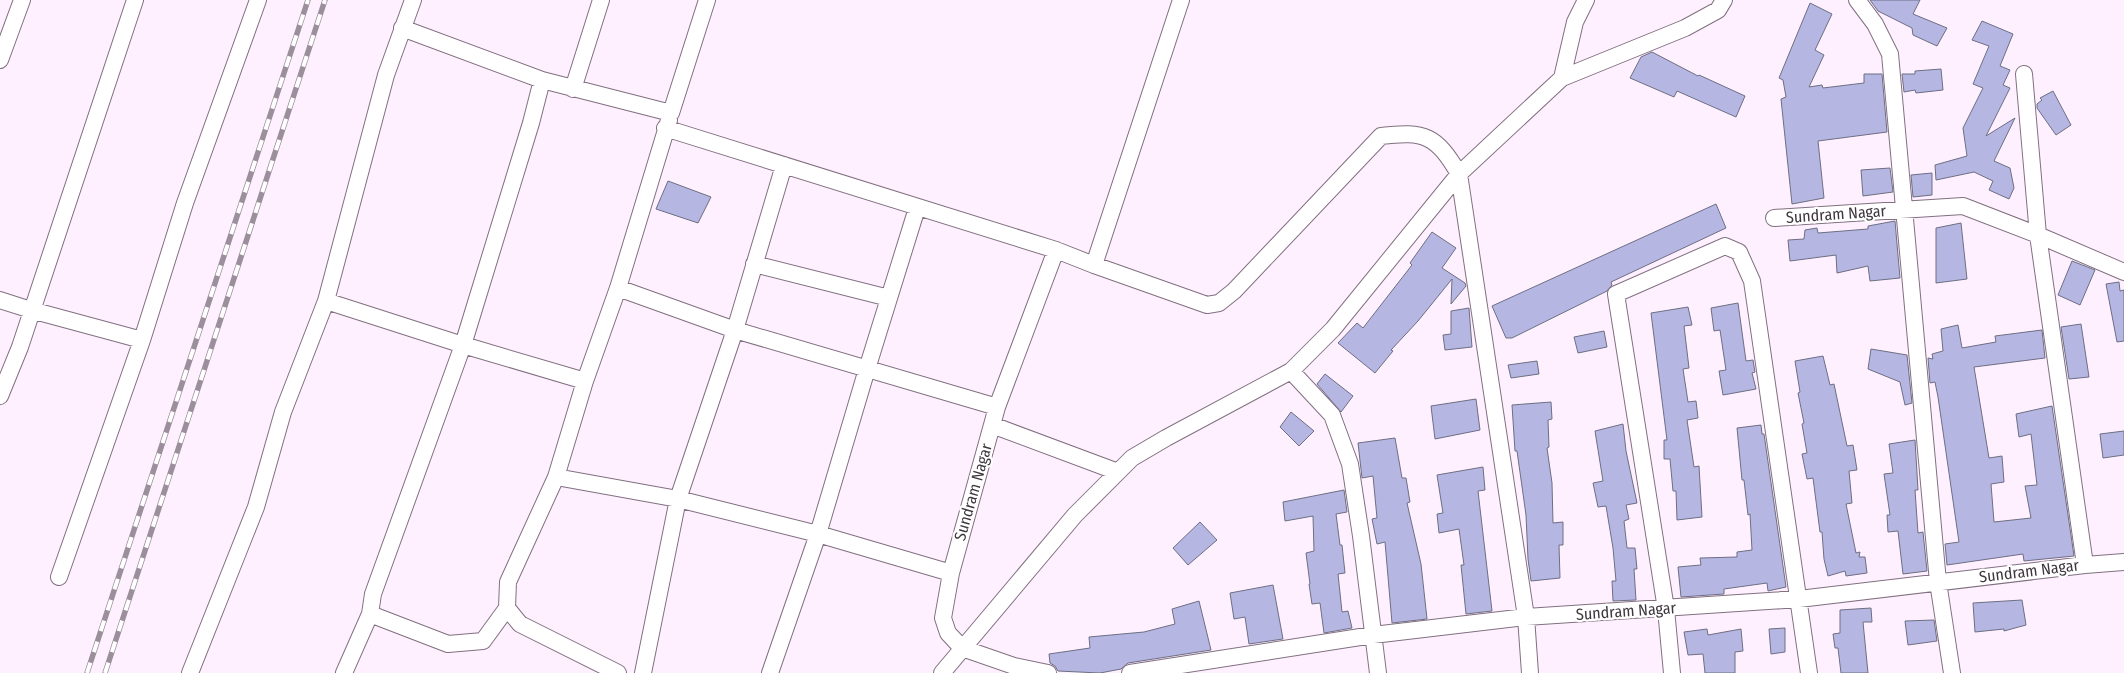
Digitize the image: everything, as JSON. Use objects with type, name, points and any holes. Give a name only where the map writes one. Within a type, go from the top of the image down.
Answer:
[{"type":"street","points":[[0,60],[22,0]]},
{"type":"street","points":[[0,396],[20,347],[134,0]]},
{"type":"street","points":[[59,577],[142,340],[184,203],[258,0]]},
{"type":"street","points":[[190,673],[256,507],[283,412],[326,301],[386,75],[413,0]]},
{"type":"street","points":[[573,89],[601,0]]},
{"type":"street","points":[[370,614],[448,644],[483,641],[507,608],[508,582],[556,477],[585,382],[618,288],[668,121],[707,0]]},
{"type":"street","points":[[1094,265],[1181,0]]},
{"type":"street","points":[[1562,78],[1575,22],[1586,0]]},
{"type":"street","points":[[942,673],[1075,515],[1132,458],[1291,371],[1333,329],[1459,174],[1562,78],[1685,28],[1718,10],[1724,0]]},
{"type":"street","points":[[1857,0],[1875,24],[1890,54],[1938,582],[1952,673]]},
{"type":"street","points":[[402,28],[542,80],[668,121],[784,166],[1056,250],[1207,305],[1219,304],[1234,291],[1381,136],[1409,133],[1430,139],[1449,157],[1459,174],[1526,617],[1530,673]]},
{"type":"street","points":[[2024,74],[2038,235],[2085,565]]},
{"type":"street","points":[[344,673],[370,614],[373,594],[463,345],[542,80]]},
{"type":"street","points":[[643,673],[678,499],[735,330],[784,166]]},
{"type":"street","name":"Sundram Nagar","points":[[1774,218],[1963,206],[2038,235],[2124,272]]},
{"type":"street","points":[[770,673],[818,534],[917,208]]},
{"type":"street","points":[[1672,673],[1666,609],[1616,294],[1725,246],[1739,252],[1752,281],[1809,673]]},
{"type":"street","name":"Sundram Nagar","points":[[962,648],[948,633],[943,618],[951,573],[997,407],[1056,250]]},
{"type":"street","points":[[754,264],[889,298]]},
{"type":"street","points":[[618,288],[735,330],[997,407]]},
{"type":"street","points":[[0,300],[142,340]]},
{"type":"street","points":[[326,301],[585,382]]},
{"type":"street","points":[[1291,371],[1332,414],[1350,464],[1378,673]]},
{"type":"street","points":[[992,425],[1118,472]]},
{"type":"street","points":[[556,477],[678,499],[818,534],[951,573]]},
{"type":"street","name":"Sundram Nagar","points":[[1130,673],[1220,665],[1373,635],[1526,617],[1799,599],[2124,562]]},
{"type":"street","points":[[507,608],[520,624],[618,673]]},
{"type":"street","points":[[962,648],[1012,670],[1048,673]]},
{"type":"building","points":[[1870,0],[1920,0],[1913,14],[1947,28],[1937,46],[1913,35],[1912,28],[1878,11]]},
{"type":"building","points":[[1810,3],[1832,14],[1815,50],[1824,55],[1809,87],[1822,85],[1823,88],[1864,83],[1864,74],[1882,74],[1887,132],[1818,141],[1824,198],[1792,204],[1781,99],[1786,97],[1783,80],[1779,78]]},
{"type":"building","points":[[1982,21],[2013,34],[2000,66],[2010,70],[2003,85],[2010,88],[1986,136],[2015,118],[1994,161],[2010,168],[2014,188],[2009,199],[1989,190],[1993,181],[1974,172],[1936,180],[1935,165],[1967,156],[1963,128],[1983,88],[1973,84],[1989,46],[1972,40]]},
{"type":"building","points":[[1652,52],[1698,76],[1745,96],[1736,117],[1677,91],[1674,97],[1630,78],[1641,57]]},
{"type":"building","points":[[1941,69],[1943,90],[1916,93],[1915,90],[1904,92],[1902,74],[1915,74],[1915,71]]},
{"type":"building","points":[[2053,91],[2071,125],[2056,135],[2037,108],[2037,104],[2042,100],[2040,98]]},
{"type":"building","points":[[1890,168],[1893,192],[1863,196],[1861,170]]},
{"type":"building","points":[[1932,173],[1932,195],[1913,197],[1911,175]]},
{"type":"building","points":[[668,181],[711,197],[698,223],[656,209]]},
{"type":"building","points":[[1716,204],[1726,228],[1611,282],[1612,285],[1607,291],[1512,338],[1506,338],[1492,306]]},
{"type":"building","points":[[1895,221],[1900,278],[1870,281],[1868,266],[1837,273],[1836,255],[1790,261],[1788,240],[1804,239],[1805,230],[1817,228],[1818,233],[1868,229],[1868,226]]},
{"type":"building","points":[[1961,223],[1967,279],[1936,283],[1936,228]]},
{"type":"building","points":[[1432,232],[1456,248],[1442,268],[1465,283],[1466,286],[1451,304],[1452,279],[1418,321],[1391,350],[1393,351],[1375,373],[1338,343],[1357,323],[1363,328],[1412,265],[1410,263]]},
{"type":"building","points":[[2072,261],[2095,270],[2080,305],[2058,295]]},
{"type":"building","points":[[2119,282],[2120,291],[2124,290],[2124,341],[2117,342],[2106,284]]},
{"type":"building","points":[[1738,303],[1746,361],[1753,360],[1755,372],[1752,373],[1756,389],[1723,395],[1719,371],[1726,370],[1720,330],[1714,331],[1711,308]]},
{"type":"building","points":[[1688,307],[1692,325],[1684,326],[1689,368],[1683,369],[1688,402],[1696,401],[1698,418],[1687,420],[1694,467],[1699,466],[1702,517],[1677,520],[1676,491],[1673,491],[1670,459],[1664,459],[1664,440],[1667,440],[1651,313]]},
{"type":"building","points":[[1469,308],[1472,347],[1445,350],[1443,335],[1451,334],[1451,311]]},
{"type":"building","points":[[2081,324],[2089,377],[2069,379],[2061,327]]},
{"type":"building","points":[[1958,325],[1962,348],[1996,342],[1995,336],[2042,330],[2045,358],[1974,367],[1989,458],[2002,456],[2004,482],[1991,484],[1994,522],[2031,518],[2025,486],[2037,485],[2031,434],[2019,437],[2016,414],[2052,406],[2074,556],[2024,561],[2023,554],[1947,565],[1945,544],[1959,542],[1938,397],[1935,382],[1930,383],[1928,358],[1933,359],[1932,354],[1943,351],[1941,329]]},
{"type":"building","points":[[1604,331],[1607,347],[1578,353],[1574,337]]},
{"type":"building","points":[[1871,349],[1907,355],[1912,403],[1905,405],[1900,382],[1868,369]]},
{"type":"building","points":[[1823,356],[1830,385],[1834,384],[1847,446],[1853,445],[1857,470],[1849,471],[1852,503],[1846,504],[1856,553],[1860,552],[1859,557],[1865,557],[1867,573],[1846,576],[1845,571],[1828,576],[1813,478],[1807,479],[1802,454],[1807,453],[1802,424],[1804,423],[1798,393],[1800,392],[1795,361]]},
{"type":"building","points":[[1537,361],[1539,374],[1511,378],[1508,365]]},
{"type":"building","points":[[1325,374],[1353,396],[1341,412],[1317,384]]},
{"type":"building","points":[[1476,399],[1480,430],[1435,439],[1431,406]]},
{"type":"building","points":[[1551,402],[1552,419],[1548,420],[1549,447],[1547,448],[1552,483],[1553,523],[1563,522],[1563,545],[1559,545],[1560,578],[1531,581],[1526,515],[1517,451],[1515,451],[1512,405]]},
{"type":"building","points":[[1291,412],[1314,431],[1299,446],[1280,427]]},
{"type":"building","points":[[1623,424],[1626,451],[1637,503],[1626,505],[1629,519],[1624,521],[1627,548],[1635,548],[1637,569],[1634,569],[1636,600],[1613,601],[1612,581],[1616,581],[1606,506],[1598,507],[1593,483],[1603,481],[1595,431]]},
{"type":"building","points":[[1761,425],[1762,434],[1764,434],[1786,587],[1768,591],[1767,583],[1724,589],[1724,594],[1681,597],[1678,567],[1701,565],[1700,558],[1737,557],[1737,552],[1752,550],[1750,514],[1748,515],[1744,480],[1742,480],[1737,428]]},
{"type":"building","points":[[2124,431],[2124,455],[2103,458],[2100,434]]},
{"type":"building","points":[[1395,438],[1402,478],[1406,478],[1410,502],[1407,503],[1421,564],[1427,619],[1392,623],[1385,542],[1377,544],[1372,519],[1377,518],[1373,476],[1362,478],[1358,443]]},
{"type":"building","points":[[1915,440],[1918,490],[1915,490],[1918,533],[1923,532],[1927,571],[1903,574],[1898,531],[1888,532],[1887,515],[1890,515],[1884,474],[1893,473],[1889,444]]},
{"type":"building","points":[[1483,467],[1485,490],[1478,491],[1492,611],[1466,614],[1461,565],[1464,565],[1459,529],[1439,533],[1437,514],[1443,513],[1437,475]]},
{"type":"building","points":[[1344,490],[1347,512],[1336,514],[1345,573],[1338,574],[1342,612],[1348,611],[1352,628],[1324,633],[1320,603],[1312,604],[1306,553],[1314,551],[1313,516],[1285,521],[1283,502]]},
{"type":"building","points":[[1200,522],[1217,540],[1188,565],[1173,548]]},
{"type":"building","points":[[1273,585],[1283,639],[1249,644],[1245,617],[1234,619],[1230,593]]},
{"type":"building","points":[[2022,600],[2026,625],[2004,631],[2004,629],[1975,632],[1973,603]]},
{"type":"building","points":[[1199,601],[1211,650],[1128,663],[1121,669],[1100,673],[1058,671],[1050,663],[1049,654],[1090,648],[1089,637],[1144,632],[1175,624],[1172,609]]},
{"type":"building","points":[[1871,608],[1872,622],[1863,622],[1868,673],[1841,673],[1838,648],[1835,648],[1833,634],[1840,633],[1840,610]]},
{"type":"building","points":[[1934,620],[1937,641],[1908,645],[1905,621]]},
{"type":"building","points":[[1785,628],[1785,652],[1771,654],[1769,629]]},
{"type":"building","points":[[1707,629],[1708,635],[1741,629],[1743,651],[1735,652],[1735,673],[1705,673],[1703,654],[1688,655],[1684,632]]},
{"type":"railway","points":[[87,673],[308,0]]},
{"type":"railway","points":[[105,673],[325,0]]}]
